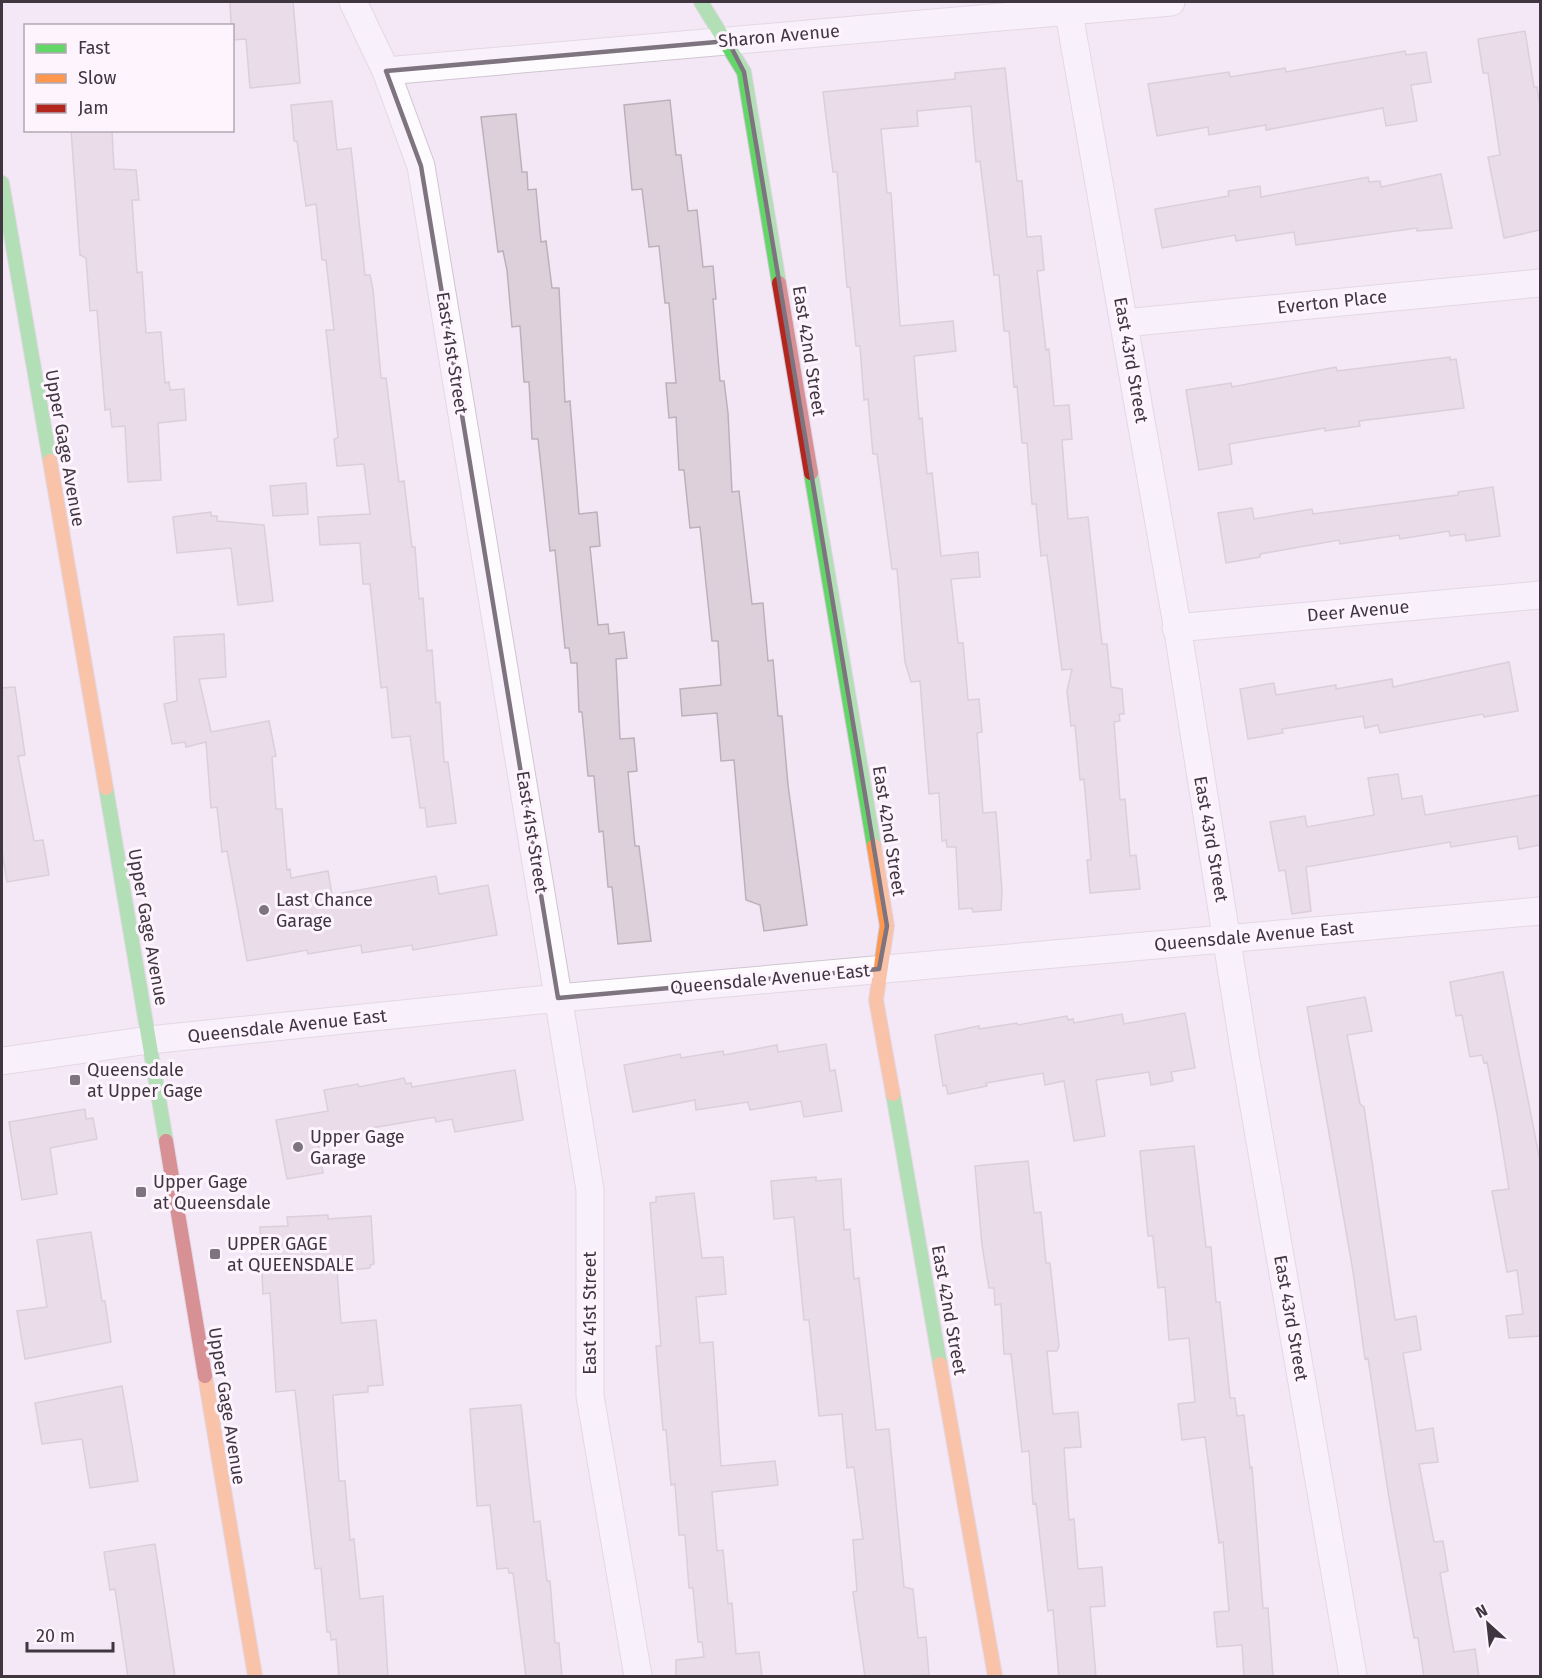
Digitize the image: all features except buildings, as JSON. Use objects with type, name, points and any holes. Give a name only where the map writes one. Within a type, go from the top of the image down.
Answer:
[{"type":"street","name":"East 41st Street","points":[[353,2],[386,71],[421,166],[590,1190],[590,1396],[638,1677]]},
{"type":"street","name":"East 42nd Street","points":[[701,2],[728,40],[744,72],[887,926],[876,1000],[995,1677]]},
{"type":"street","name":"Sharon Avenue","points":[[386,71],[1068,6],[1171,2]]},
{"type":"street","name":"East 43rd Street","points":[[1068,6],[1176,628],[1228,938],[1246,1061],[1353,1677]]},
{"type":"street","name":"Upper Gage Avenue","points":[[2,183],[149,1040],[255,1677]]},
{"type":"street","name":"Everton Place","points":[[1124,323],[1540,283]]},
{"type":"street","name":"Deer Avenue","points":[[1176,628],[1540,595]]},
{"type":"street","name":"Queensdale Avenue East","points":[[2,1061],[149,1040],[558,998],[1540,911]]},
{"type":"highlighted area","points":[[728,41],[744,72],[887,926],[879,969],[558,998],[421,166],[386,71]]},
{"type":"traffic: fast","points":[[701,2],[744,72],[779,283]]},
{"type":"traffic: fast","points":[[2,183],[50,461]]},
{"type":"traffic: fast","points":[[811,473],[874,846]]},
{"type":"traffic: fast","points":[[106,788],[166,1141]]},
{"type":"traffic: fast","points":[[893,1094],[940,1364]]},
{"type":"traffic: slow","points":[[50,461],[106,788]]},
{"type":"traffic: slow","points":[[874,846],[887,926],[876,1000],[893,1094]]},
{"type":"traffic: slow","points":[[940,1364],[995,1676]]},
{"type":"traffic: slow","points":[[205,1376],[255,1676]]},
{"type":"traffic: jam","points":[[779,283],[811,473]]},
{"type":"traffic: jam","points":[[166,1141],[205,1376]]},
{"type":"place","name":"Last Chance Garage","points":[[264,910]]},
{"type":"place","name":"Queensdale at Upper Gage","points":[[75,1080]]},
{"type":"place","name":"Upper Gage Garage","points":[[298,1147]]},
{"type":"place","name":"Upper Gage at Queensdale","points":[[141,1192]]},
{"type":"place","name":"UPPER GAGE at QUEENSDALE","points":[[215,1254]]}]
